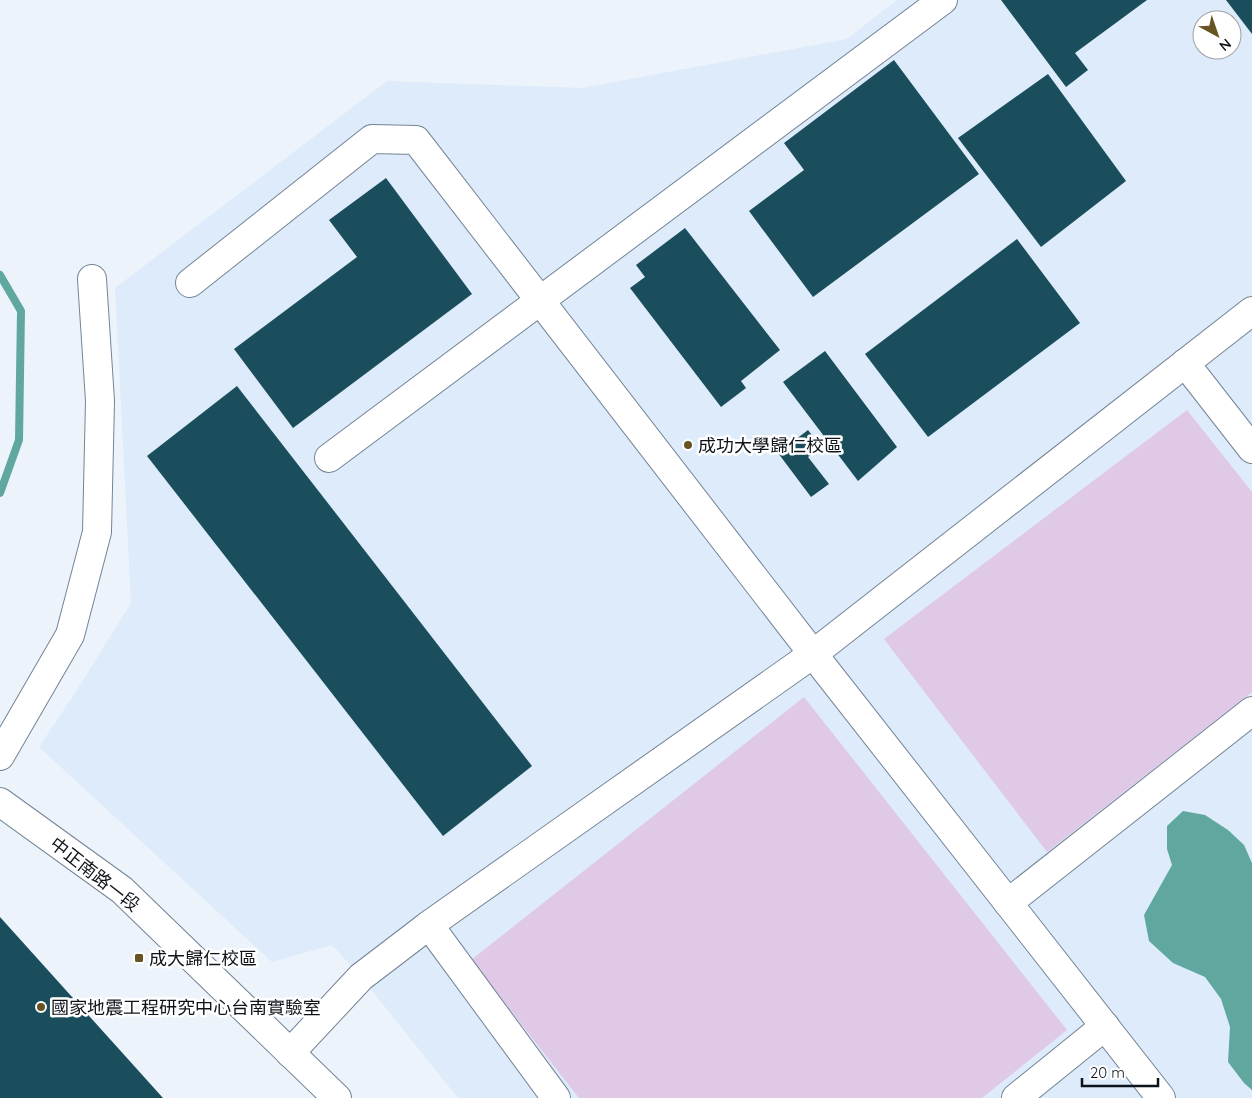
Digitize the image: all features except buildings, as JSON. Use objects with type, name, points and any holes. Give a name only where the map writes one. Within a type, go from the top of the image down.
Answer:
[{"type":"street","points":[[329,458],[943,0]]},
{"type":"street","points":[[190,283],[372,139],[416,140],[813,654],[1161,1098]]},
{"type":"street","points":[[0,756],[70,635],[97,532],[100,401],[92,278]]},
{"type":"street","points":[[290,1053],[361,977],[428,925],[813,654],[1252,311]]},
{"type":"street","points":[[1185,363],[1252,449]]},
{"type":"street","points":[[1008,903],[1252,710]]},
{"type":"street","name":"中正南路一段","points":[[0,802],[122,890],[337,1098]]},
{"type":"street","points":[[428,925],[556,1098]]},
{"type":"street","points":[[1016,1098],[1105,1026]]},
{"type":"shaded area","name":"成功大學歸仁校區","points":[[897,0],[1252,0],[1252,1098],[458,1098],[361,977],[332,945],[272,962],[39,747],[131,603],[115,288],[387,81],[582,88],[847,39]]},
{"type":"shaded area","points":[[1187,410],[1252,492],[1252,692],[1047,852],[884,639]]},
{"type":"shaded area","points":[[804,697],[1067,1030],[982,1098],[579,1098],[471,960]]},
{"type":"shaded area","points":[[1183,811],[1205,815],[1228,830],[1244,845],[1252,863],[1252,1090],[1244,1083],[1228,1062],[1230,1027],[1221,999],[1205,977],[1173,963],[1149,941],[1144,915],[1172,865],[1167,849],[1167,826]]},
{"type":"waterway","points":[[0,275],[21,311],[19,440],[0,493]]},
{"type":"place","name":"成功大學歸仁校區","points":[[688,445]]},
{"type":"place","name":"成大歸仁校區","points":[[139,958]]},
{"type":"place","name":"國家地震工程研究中心台南實驗室","points":[[41,1007]]}]
